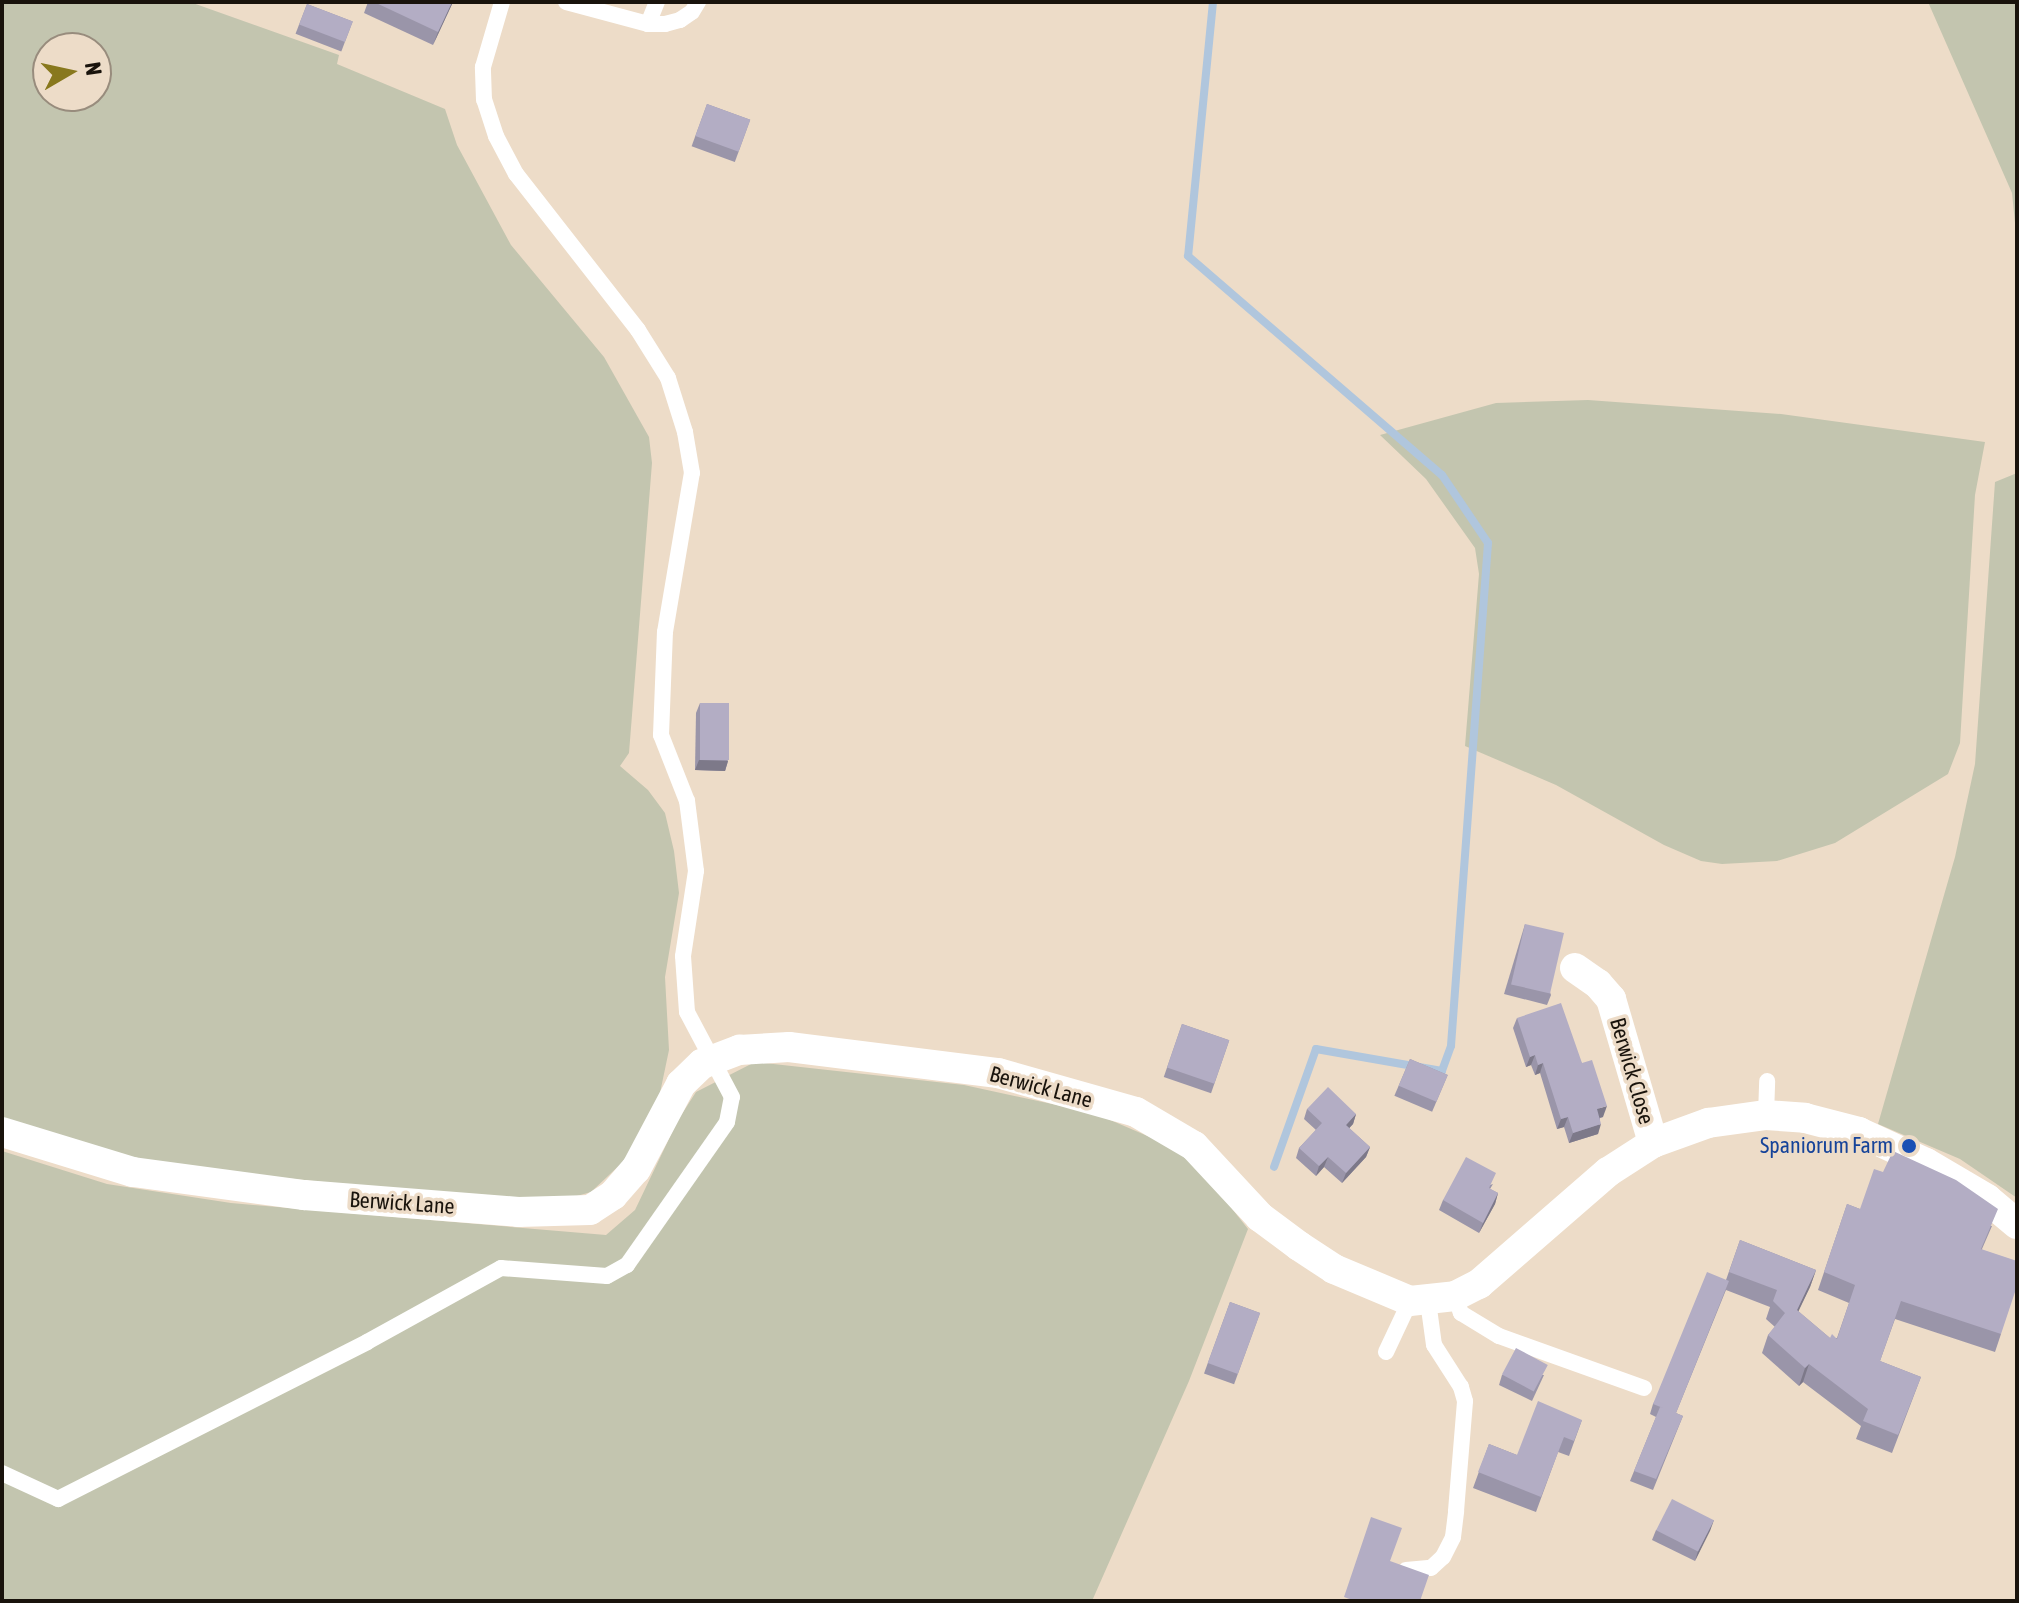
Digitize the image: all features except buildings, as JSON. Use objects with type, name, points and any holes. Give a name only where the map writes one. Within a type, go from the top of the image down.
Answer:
[{"type":"street","name":"Berwick Close","points":[[1575,968],[1598,984],[1611,999],[1653,1143]]},
{"type":"street","name":"Berwick Lane","points":[[2,1132],[133,1172],[304,1195],[518,1212],[590,1210],[613,1195],[636,1169],[681,1084],[702,1064],[739,1050],[789,1047],[998,1073],[1136,1112],[1194,1146],[1260,1217],[1334,1269],[1431,1299]]},
{"type":"street","points":[[1431,1299],[1479,1284],[1608,1172],[1653,1143],[1708,1123],[1766,1115],[1805,1118],[1859,1132],[1926,1163],[1987,1199],[2017,1224]]},
{"type":"lane","points":[[2,1473],[58,1499],[367,1342],[501,1268],[607,1276],[627,1265],[727,1122],[732,1097],[687,1012],[683,956],[696,871],[687,801],[661,735],[665,632],[692,473],[685,432],[668,378],[638,330],[516,174],[496,136],[484,100],[483,67],[502,2]]},
{"type":"lane","points":[[566,2],[648,24],[680,20],[692,12],[698,2]]},
{"type":"lane","points":[[648,24],[657,2]]},
{"type":"lane","points":[[1766,1115],[1767,1081]]},
{"type":"lane","points":[[1386,1352],[1431,1299]]},
{"type":"lane","points":[[1431,1299],[1499,1336],[1644,1388]]},
{"type":"lane","points":[[1406,1570],[1431,1568],[1443,1557],[1453,1537],[1456,1511],[1465,1401],[1461,1387],[1434,1345],[1431,1299]]},
{"type":"green space","points":[[2,2],[190,2],[339,55],[337,64],[445,109],[457,145],[511,245],[604,357],[649,437],[652,463],[629,753],[620,766],[648,790],[665,813],[679,893],[665,977],[669,1050],[660,1093],[625,1160],[591,1192],[545,1205],[136,1160],[2,1119]]},
{"type":"green space","points":[[1928,2],[2017,2],[2017,243],[2012,193]]},
{"type":"green space","points":[[1588,400],[1781,414],[1985,442],[1975,495],[1960,743],[1948,774],[1835,843],[1777,861],[1722,864],[1701,861],[1664,845],[1556,785],[1465,746],[1479,574],[1475,548],[1426,479],[1380,435],[1496,403]]},
{"type":"green space","points":[[2017,473],[2017,1198],[1960,1159],[1878,1124],[1955,857],[1975,764],[1995,482]]},
{"type":"green space","points":[[755,1062],[964,1085],[1094,1113],[1173,1147],[1207,1177],[1248,1229],[1189,1381],[1092,1601],[2,1601],[2,1151],[107,1184],[231,1203],[606,1235],[635,1210],[678,1120],[696,1092]]},
{"type":"waterway","points":[[1213,2],[1188,256],[1442,475],[1488,543],[1451,1046],[1442,1071],[1316,1049],[1274,1167]]},
{"type":"place","name":"Spaniorum Farm","points":[[1909,1146]]}]
